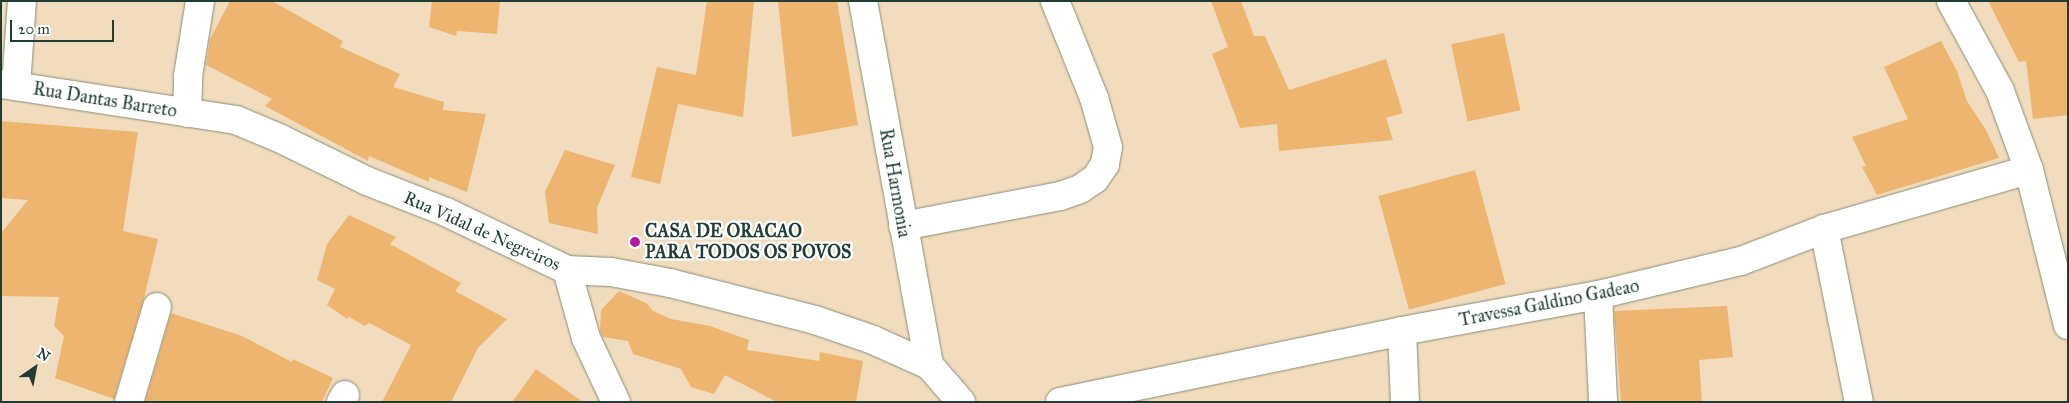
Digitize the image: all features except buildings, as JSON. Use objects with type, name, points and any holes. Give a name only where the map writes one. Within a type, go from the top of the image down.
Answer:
[{"type":"street","points":[[8,85],[22,1]]},
{"type":"street","name":"Rua Dantas Barreto","points":[[8,85],[187,113],[188,76],[200,1]]},
{"type":"street","name":"Rua Harmonia","points":[[863,1],[929,365]]},
{"type":"street","points":[[903,226],[1060,196],[1080,189],[1095,179],[1105,164],[1108,147],[1094,98],[1055,1]]},
{"type":"street","points":[[1951,1],[2000,91],[2029,170],[2060,259],[2068,324]]},
{"type":"street","name":"Rua Vidal de Negreiros","points":[[187,113],[236,120],[279,138],[367,181],[446,212],[568,270],[611,272],[650,279],[765,306],[873,340],[929,365]]},
{"type":"street","name":"Travessa Galdino Gadeao","points":[[1060,402],[1402,331],[1598,295],[1741,261],[1824,229],[2029,170]]},
{"type":"street","points":[[1824,229],[1859,402]]},
{"type":"street","points":[[568,270],[586,338],[616,402]]},
{"type":"street","points":[[1598,295],[1603,402]]},
{"type":"street","points":[[129,402],[157,307]]},
{"type":"street","points":[[1402,331],[1405,402]]},
{"type":"street","points":[[929,365],[961,402]]},
{"type":"place","name":"CASA DE ORACAO PARA TODOS OS POVOS","points":[[635,242]]}]
